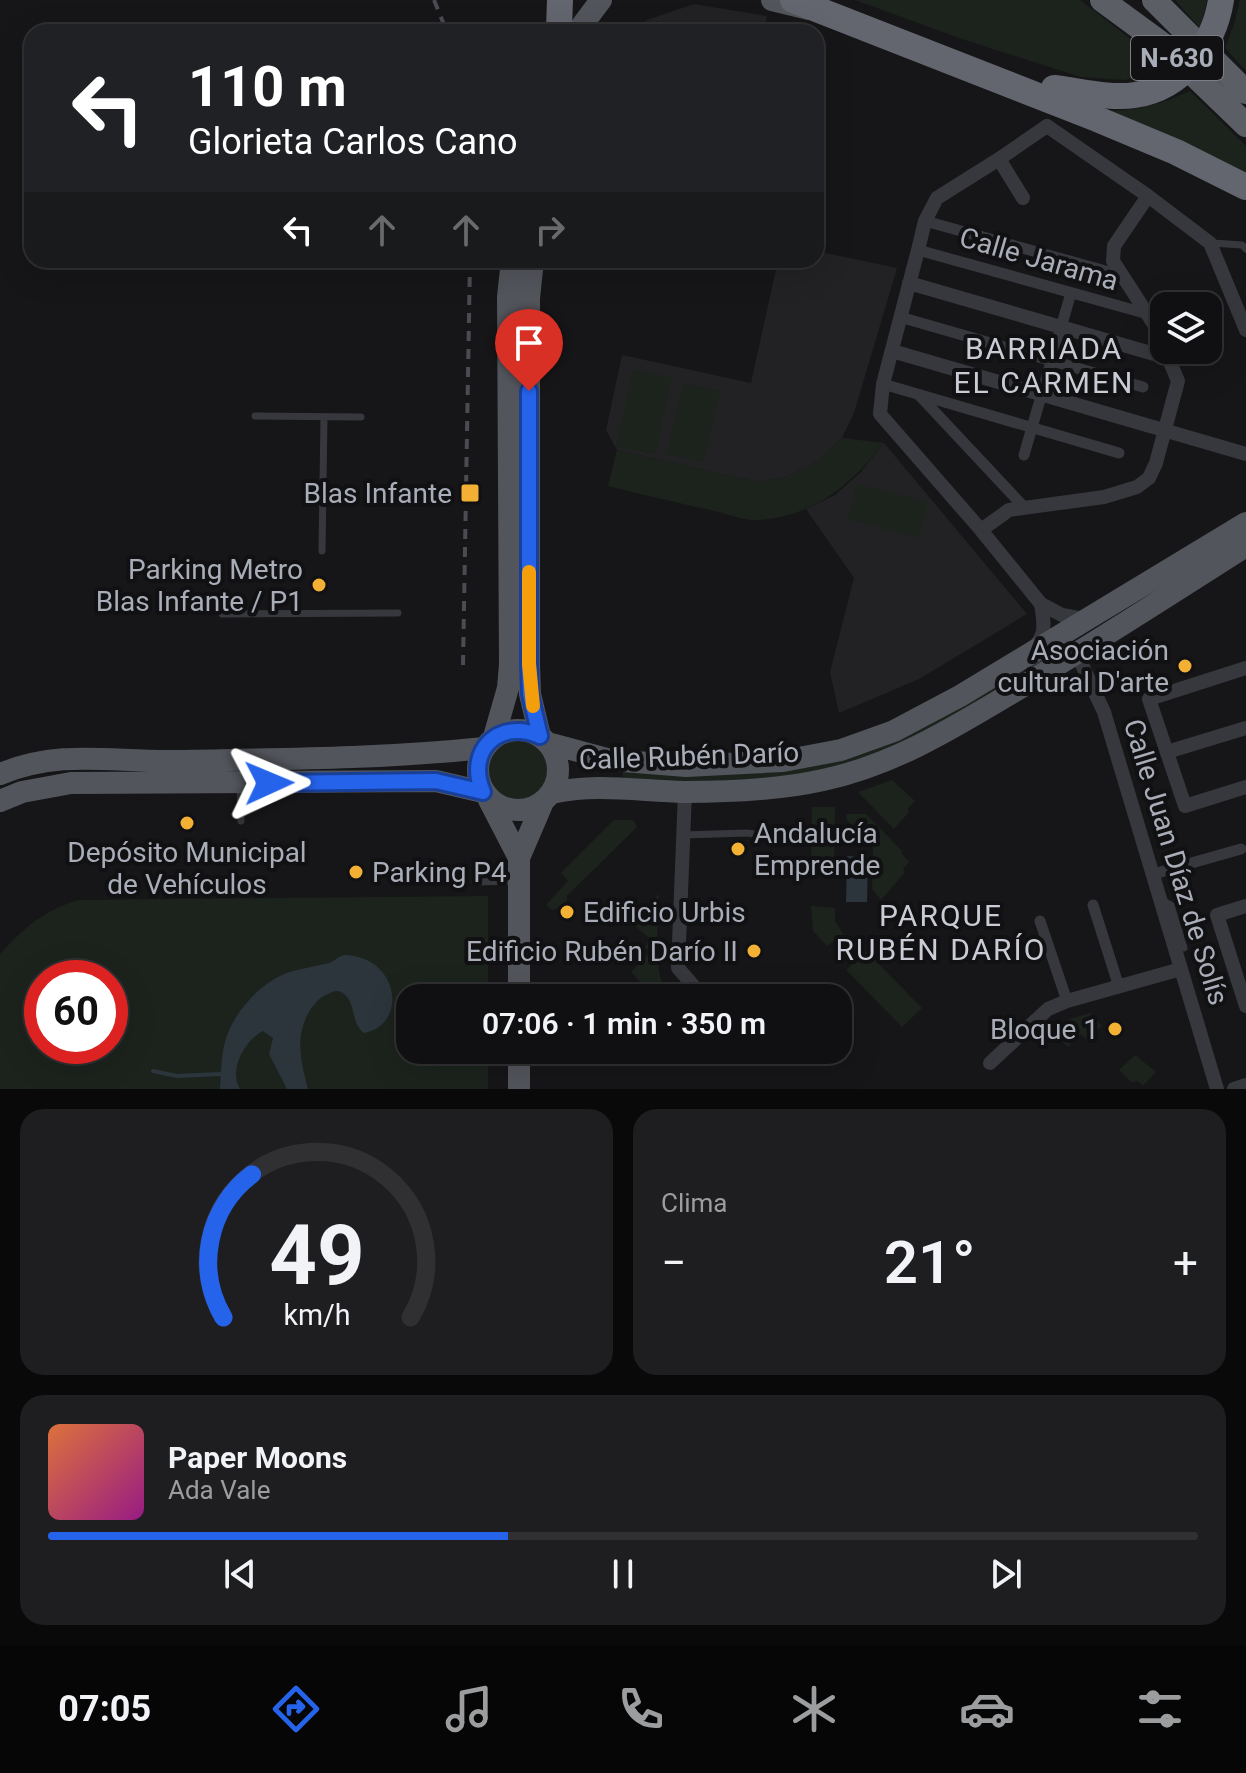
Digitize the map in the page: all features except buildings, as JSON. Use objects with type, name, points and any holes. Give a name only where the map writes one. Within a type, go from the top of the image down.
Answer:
[{"type":"highway","points":[[560,0],[563,24]]},
{"type":"highway","points":[[793,0],[1176,152],[1246,187]]},
{"type":"highway","name":"N-630","points":[[1102,0],[1162,44],[1246,125]]},
{"type":"highway","name":"N-630","points":[[1154,0],[1246,92]]},
{"type":"highway","points":[[980,73],[1054,88],[1136,95],[1177,78],[1196,60],[1211,38],[1221,0]]},
{"type":"main road","points":[[572,24],[601,0]]},
{"type":"main road","points":[[772,0],[822,13]]},
{"type":"main road","points":[[511,268],[508,297],[510,664],[508,688],[477,770],[519,870]]},
{"type":"main road","points":[[519,984],[519,870],[547,798],[557,781],[558,767],[555,754],[544,739],[530,694],[529,298],[532,268]]},
{"type":"main road","name":"Calle Rubén Darío","points":[[544,739],[611,760],[686,766],[783,761],[841,750],[894,731],[1025,658],[1246,523]]},
{"type":"main road","name":"Calle Rubén Darío","points":[[547,798],[577,787],[685,792],[777,787],[861,770],[938,737],[1077,654],[1246,546]]},
{"type":"main road","points":[[0,774],[27,763],[63,758],[161,761],[372,758],[489,742],[517,730],[544,739]]},
{"type":"main road","points":[[0,801],[22,792],[71,783],[436,781],[486,796],[499,807],[522,811],[547,798]]},
{"type":"main road","points":[[519,1064],[519,1089]]},
{"type":"street","points":[[1122,626],[1062,615],[1041,604],[880,414],[883,384],[925,221],[937,198],[1047,126],[1210,243],[1246,330]]},
{"type":"street","points":[[999,159],[1023,198]]},
{"type":"street","points":[[1148,196],[1114,246],[1113,261],[1150,317]]},
{"type":"street","points":[[925,221],[1120,275]]},
{"type":"street","name":"Calle Jarama","points":[[918,250],[1148,314]]},
{"type":"street","points":[[909,283],[1061,327],[1150,348]]},
{"type":"street","points":[[1024,455],[1071,293]]},
{"type":"street","points":[[900,317],[1143,387]]},
{"type":"street","points":[[892,351],[1246,454]]},
{"type":"street","points":[[981,530],[1009,510],[1104,497],[1137,487],[1149,478],[1166,430],[1178,381],[1171,364]]},
{"type":"street","points":[[883,384],[1119,453]]},
{"type":"street","points":[[919,395],[1024,507]]},
{"type":"street","points":[[1041,604],[1045,628],[1040,642],[1025,658],[1045,663],[1077,654]]},
{"type":"street","name":"Calle Juan Díaz de Solís","points":[[1077,654],[1104,712],[1217,1089]]},
{"type":"street","points":[[1246,668],[1149,699],[1185,806],[1246,787]]},
{"type":"street","points":[[1167,752],[1246,728]]},
{"type":"street","points":[[685,792],[678,968],[692,984]]},
{"type":"street","points":[[1188,864],[1241,849]]},
{"type":"street","points":[[1152,875],[1173,868]]},
{"type":"street","points":[[1093,905],[1119,987]]},
{"type":"street","points":[[1246,906],[1217,915],[1240,967],[1246,1006]]},
{"type":"street","points":[[1040,921],[1067,1001]]},
{"type":"street","points":[[990,1063],[1048,1009],[1181,969]]},
{"type":"street","points":[[1234,1089],[1246,1085]]},
{"type":"lane","points":[[1210,243],[1242,245],[1246,249]]},
{"type":"lane","points":[[255,416],[361,417]]},
{"type":"lane","points":[[322,551],[324,417]]},
{"type":"lane","points":[[222,614],[398,613]]},
{"type":"lane","points":[[240,784],[241,821]]},
{"type":"lane","points":[[683,835],[747,833],[754,834],[758,839]]},
{"type":"lane","points":[[475,882],[519,870]]},
{"type":"lane","points":[[1159,899],[1171,905],[1184,948]]},
{"type":"shaded area","points":[[855,0],[1080,0],[1164,69],[1125,80],[1081,77],[962,39]]},
{"type":"shaded area","points":[[1175,0],[1207,0],[1200,28]]},
{"type":"shaded area","points":[[1240,0],[1246,0],[1246,71],[1225,48]]},
{"type":"shaded area","points":[[694,4],[767,16],[766,24],[642,24]]},
{"type":"shaded area","points":[[1190,91],[1246,146],[1246,179],[1109,111],[1151,106]]},
{"type":"shaded area","points":[[824,253],[897,268],[854,413],[842,438],[816,462],[786,477],[757,482],[617,450],[606,430],[622,355],[751,383],[776,268],[824,268]]},
{"type":"shaded area","points":[[633,369],[672,378],[655,455],[616,447]]},
{"type":"shaded area","points":[[683,383],[720,391],[704,462],[667,454]]},
{"type":"shaded area","points":[[842,438],[884,443],[858,472],[829,496],[796,513],[777,518],[747,519],[608,486],[617,450],[757,482],[786,477],[816,462]]},
{"type":"shaded area","points":[[884,443],[1027,614],[919,679],[839,713],[830,672],[854,578],[806,509],[835,495],[860,473]]},
{"type":"shaded area","points":[[857,484],[928,502],[919,538],[848,519]]},
{"type":"shaded area","points":[[1024,670],[1026,675],[924,734],[881,754],[831,770],[742,782],[623,778],[622,771],[772,772]]},
{"type":"shaded area","points":[[517,737],[529,739],[540,746],[547,757],[547,781],[540,792],[529,799],[517,801],[505,799],[494,792],[487,781],[485,769],[487,757],[494,746],[505,739]]},
{"type":"shaded area","points":[[892,780],[915,801],[894,829],[858,792]]},
{"type":"shaded area","points":[[812,807],[835,807],[834,873],[811,872]]},
{"type":"shaded area","points":[[846,814],[866,814],[909,862],[903,869],[905,872],[881,900],[872,889],[873,847],[847,820]]},
{"type":"shaded area","points":[[614,820],[633,820],[637,827],[567,896],[567,900],[552,910],[546,905],[568,881],[561,873]]},
{"type":"shaded area","points":[[847,856],[868,857],[867,902],[846,902]]},
{"type":"shaded area","points":[[659,894],[658,963],[663,984],[642,984],[631,972],[650,952],[645,947],[650,939],[631,922]]},
{"type":"shaded area","points":[[488,896],[488,984],[396,984],[396,1064],[488,1064],[488,1089],[0,1089],[0,954],[35,921],[78,900]]},
{"type":"shaded area","points":[[811,906],[835,908],[835,921],[843,934],[827,946],[813,931]]},
{"type":"shaded area","points":[[866,951],[922,1008],[902,1027],[846,970]]},
{"type":"shaded area","points":[[345,955],[363,959],[377,967],[387,978],[392,1005],[387,1018],[378,1027],[364,1033],[357,1025],[348,999],[341,992],[330,993],[312,1007],[302,1030],[301,1059],[308,1089],[287,1089],[269,1054],[273,1038],[263,1031],[250,1041],[240,1056],[236,1073],[240,1089],[220,1089],[227,1035],[247,1002],[276,978],[329,963]]},
{"type":"shaded area","points":[[1090,1013],[1102,1026],[1087,1040],[1081,1034],[1068,1047],[1049,1031],[1057,1023]]},
{"type":"shaded area","points":[[1135,1055],[1156,1072],[1143,1086],[1138,1081],[1131,1082],[1119,1070]]},
{"type":"waterway","points":[[153,1071],[177,1076],[221,1074]]},
{"type":"railway","points":[[434,0],[444,24]]},
{"type":"railway","points":[[463,665],[470,268]]},
{"type":"slow traffic","points":[[529,572],[529,664],[533,706]]},
{"type":"place","name":"Blas Infante","points":[[470,493]]},
{"type":"place","name":"Parking Metro Blas Infante / P1","points":[[319,585]]},
{"type":"place","name":"Asociación cultural D'arte","points":[[1185,666]]},
{"type":"place","name":"Depósito Municipal de Vehículos","points":[[187,823]]},
{"type":"place","name":"Andalucía Emprende","points":[[738,849]]},
{"type":"place","name":"Parking P4","points":[[356,872]]},
{"type":"place","name":"Edificio Urbis","points":[[567,912]]},
{"type":"place","name":"Edificio Rubén Darío II","points":[[754,951]]},
{"type":"place","name":"Bloque 1","points":[[1115,1029]]},
{"type":"district","name":"BARRIADA EL CARMEN","points":[[1044,365]]},
{"type":"district","name":"PARQUE RUBÉN DARÍO","points":[[941,932]]},
{"type":"route","points":[[269,783],[436,781],[483,792],[478,781],[479,758],[494,737],[517,730],[540,736],[530,694],[529,664],[529,391]]}]
